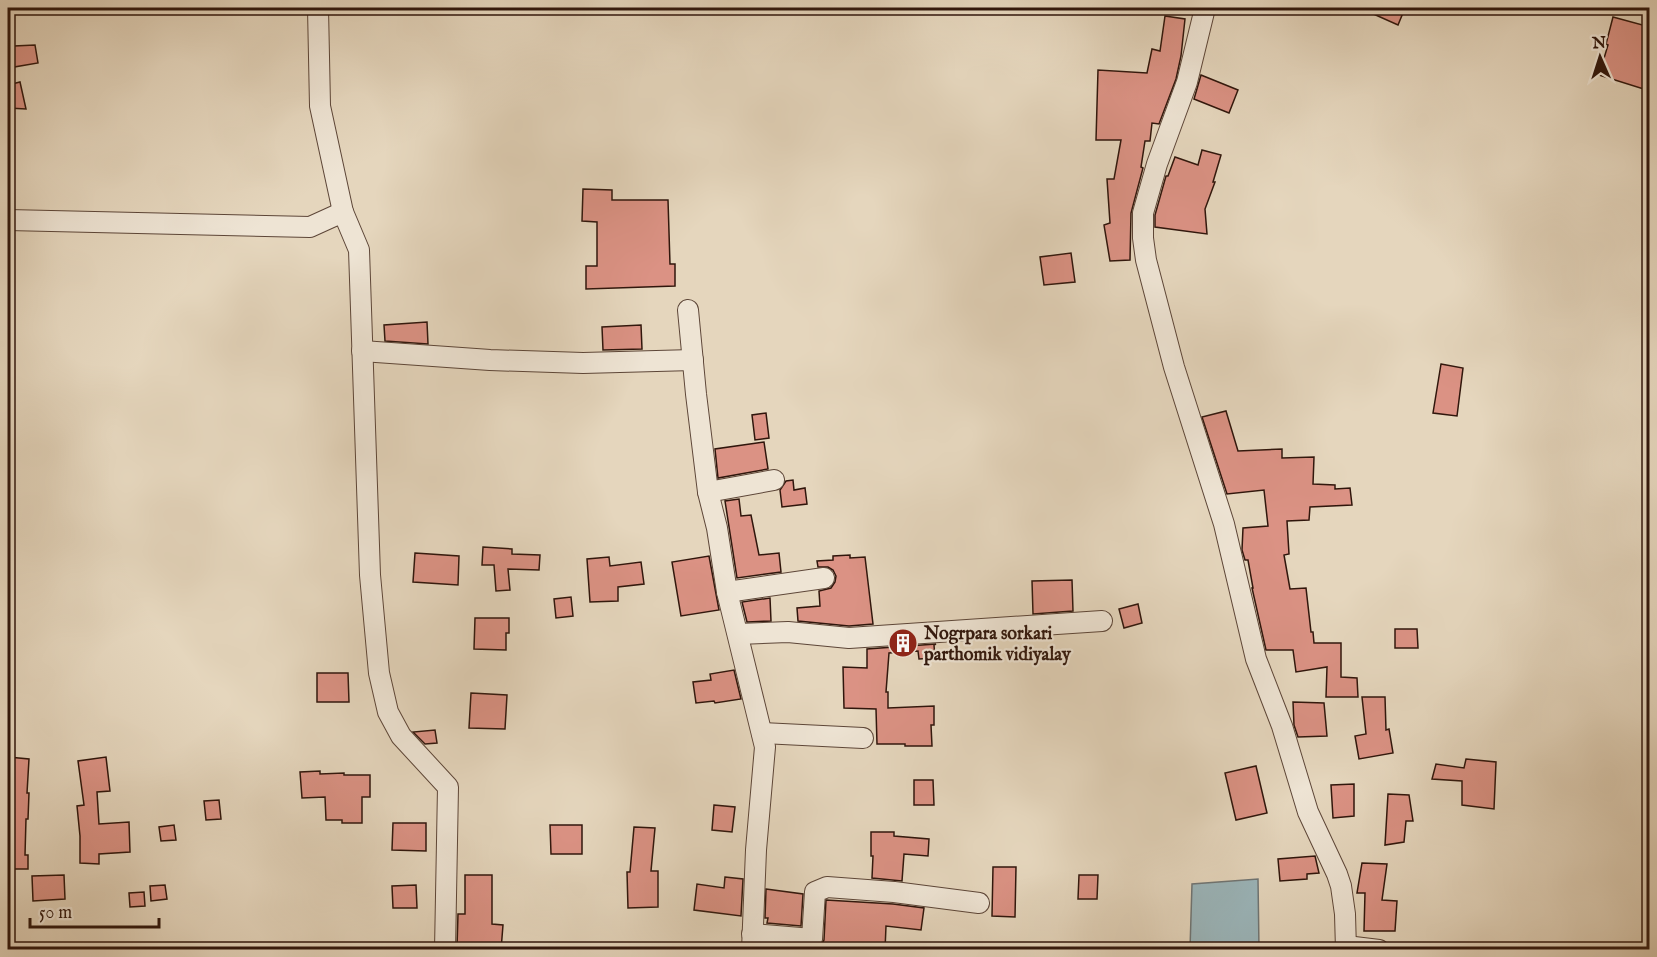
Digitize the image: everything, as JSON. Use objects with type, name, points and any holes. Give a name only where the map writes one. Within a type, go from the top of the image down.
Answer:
[{"type":"street","points":[[318,8],[320,106],[343,212],[359,250],[370,575],[379,673],[388,712],[401,736],[448,788],[445,950]]},
{"type":"street","points":[[1205,8],[1186,82],[1157,164],[1143,213],[1146,260],[1167,344],[1224,525],[1256,658],[1282,726],[1308,812],[1339,880],[1345,914],[1346,948],[1379,950]]},
{"type":"street","points":[[8,220],[310,227],[343,212]]},
{"type":"street","points":[[688,309],[708,492],[717,528],[727,592],[765,747],[756,850],[752,942],[812,939],[815,892],[827,887],[894,892],[979,903]]},
{"type":"street","points":[[362,351],[571,363],[693,360]]},
{"type":"street","points":[[708,492],[774,480]]},
{"type":"street","points":[[727,592],[824,578]]},
{"type":"street","points":[[738,634],[788,632],[849,638],[1102,621]]},
{"type":"street","points":[[762,733],[863,738]]},
{"type":"water","points":[[1258,879],[1259,949],[1190,949],[1192,884]]},
{"type":"building","points":[[1360,8],[1405,8],[1398,25]]},
{"type":"building","points":[[1165,16],[1185,19],[1176,79],[1159,124],[1152,123],[1150,141],[1145,141],[1141,167],[1143,168],[1131,213],[1130,260],[1110,261],[1104,225],[1110,223],[1107,179],[1114,179],[1121,140],[1096,140],[1098,70],[1147,73],[1152,49],[1160,51]]},
{"type":"building","points":[[1613,17],[1650,27],[1650,91],[1599,75]]},
{"type":"building","points":[[35,45],[38,63],[14,67],[14,46]]},
{"type":"building","points":[[1201,75],[1238,90],[1229,113],[1194,99]]},
{"type":"building","points":[[20,82],[26,109],[8,108],[8,85]]},
{"type":"building","points":[[1202,150],[1221,155],[1213,182],[1215,182],[1205,209],[1207,234],[1155,227],[1155,215],[1166,176],[1168,176],[1175,157],[1198,165]]},
{"type":"building","points":[[583,189],[612,190],[612,200],[668,200],[670,264],[675,264],[675,286],[586,289],[586,266],[597,266],[597,222],[582,221]]},
{"type":"building","points":[[1071,253],[1075,282],[1044,285],[1040,257]]},
{"type":"building","points":[[427,322],[428,344],[385,341],[384,325]]},
{"type":"building","points":[[641,325],[642,349],[603,350],[602,327]]},
{"type":"building","points":[[1441,364],[1463,368],[1457,416],[1433,413]]},
{"type":"building","points":[[1226,411],[1238,451],[1282,449],[1282,458],[1314,457],[1313,484],[1335,485],[1335,489],[1350,488],[1352,505],[1310,507],[1309,520],[1287,521],[1289,554],[1284,555],[1290,589],[1306,588],[1314,643],[1341,643],[1341,677],[1357,678],[1358,697],[1326,697],[1327,667],[1296,672],[1293,650],[1266,650],[1248,560],[1245,560],[1242,550],[1243,528],[1268,526],[1264,490],[1227,494],[1202,417]]},
{"type":"building","points":[[766,413],[769,438],[755,440],[752,415]]},
{"type":"building","points":[[764,442],[768,469],[718,478],[715,449]]},
{"type":"building","points":[[793,480],[794,490],[805,488],[807,504],[782,507],[780,490],[786,481]]},
{"type":"building","points":[[739,499],[741,516],[751,515],[759,555],[779,553],[781,572],[737,578],[725,501]]},
{"type":"building","points":[[483,547],[512,549],[512,554],[540,555],[539,570],[508,569],[510,590],[496,591],[494,565],[482,565]]},
{"type":"building","points":[[415,553],[459,556],[458,585],[413,582]]},
{"type":"building","points":[[850,555],[850,558],[865,557],[873,624],[849,626],[798,621],[797,608],[820,606],[819,591],[831,588],[835,582],[836,576],[833,570],[828,567],[818,567],[817,561],[833,560],[833,556]]},
{"type":"building","points":[[709,556],[719,610],[681,616],[672,562]]},
{"type":"building","points":[[609,557],[610,566],[641,562],[644,584],[618,587],[618,601],[590,602],[587,559]]},
{"type":"building","points":[[1072,580],[1073,611],[1033,614],[1032,581]]},
{"type":"building","points":[[571,597],[573,616],[556,618],[554,599]]},
{"type":"building","points":[[770,598],[771,621],[747,622],[742,602]]},
{"type":"building","points":[[1138,604],[1142,623],[1124,628],[1119,609]]},
{"type":"building","points":[[475,618],[509,618],[506,650],[474,649]]},
{"type":"building","points":[[1395,629],[1417,629],[1418,648],[1395,648]]},
{"type":"building","points":[[936,644],[934,645],[935,658],[919,659],[918,651],[889,653],[886,692],[888,692],[888,708],[934,706],[934,725],[931,725],[932,746],[877,744],[876,709],[844,708],[843,667],[867,668],[867,649]]},
{"type":"building","points":[[734,670],[741,699],[696,703],[693,682],[711,680],[710,674]]},
{"type":"building","points":[[317,673],[348,673],[349,702],[317,702]]},
{"type":"building","points":[[471,693],[507,695],[505,729],[469,728]]},
{"type":"building","points":[[1362,697],[1385,697],[1386,730],[1389,729],[1393,753],[1359,759],[1355,736],[1366,734]]},
{"type":"building","points":[[1293,702],[1324,703],[1327,736],[1298,737],[1294,725]]},
{"type":"building","points":[[435,730],[437,743],[425,744],[413,732]]},
{"type":"building","points":[[8,757],[29,759],[25,855],[28,855],[28,869],[8,869]]},
{"type":"building","points":[[106,757],[110,791],[97,792],[99,824],[129,822],[130,852],[99,854],[99,864],[80,863],[77,806],[84,805],[78,761]]},
{"type":"building","points":[[1466,759],[1496,762],[1494,809],[1462,805],[1462,781],[1432,779],[1436,764],[1464,768]]},
{"type":"building","points":[[1256,766],[1267,813],[1236,820],[1225,773]]},
{"type":"building","points":[[320,771],[320,774],[370,775],[370,797],[362,797],[362,823],[326,820],[325,797],[302,798],[300,772]]},
{"type":"building","points":[[914,780],[933,780],[934,805],[914,805]]},
{"type":"building","points":[[1354,784],[1354,816],[1333,818],[1331,785]]},
{"type":"building","points":[[1388,794],[1409,795],[1413,821],[1406,821],[1404,842],[1385,845]]},
{"type":"building","points":[[219,800],[221,819],[206,820],[204,801]]},
{"type":"building","points":[[714,805],[735,807],[732,832],[712,830]]},
{"type":"building","points":[[393,823],[426,823],[426,851],[392,850]]},
{"type":"building","points":[[174,825],[176,840],[161,841],[159,827]]},
{"type":"building","points":[[550,825],[582,825],[582,854],[551,854]]},
{"type":"building","points":[[634,827],[655,828],[651,871],[658,871],[658,907],[628,908],[627,872],[630,872]]},
{"type":"building","points":[[871,832],[894,832],[894,836],[929,839],[928,856],[904,854],[902,881],[872,878]]},
{"type":"building","points":[[1315,856],[1319,873],[1307,874],[1307,879],[1280,881],[1278,859]]},
{"type":"building","points":[[1362,863],[1387,864],[1382,900],[1397,901],[1395,931],[1364,931],[1365,893],[1357,893]]},
{"type":"building","points":[[993,867],[1016,867],[1015,917],[992,916]]},
{"type":"building","points":[[64,875],[65,899],[33,901],[32,876]]},
{"type":"building","points":[[465,875],[492,875],[492,924],[503,925],[501,950],[475,950],[475,945],[457,947],[458,914],[465,914]]},
{"type":"building","points":[[1079,875],[1098,875],[1097,899],[1078,899]]},
{"type":"building","points":[[725,877],[743,879],[741,916],[694,910],[697,884],[724,888]]},
{"type":"building","points":[[165,885],[167,899],[151,901],[150,886]]},
{"type":"building","points":[[416,885],[417,908],[393,908],[392,886]]},
{"type":"building","points":[[766,889],[803,894],[801,926],[767,923],[768,918],[765,918]]},
{"type":"building","points":[[144,892],[145,906],[130,907],[129,893]]},
{"type":"building","points":[[826,900],[924,908],[921,930],[886,926],[885,950],[818,950],[824,940]]},
{"type":"place","name":"Nogrpara sorkari parthomik vidiyalay","points":[[903,643]]}]
